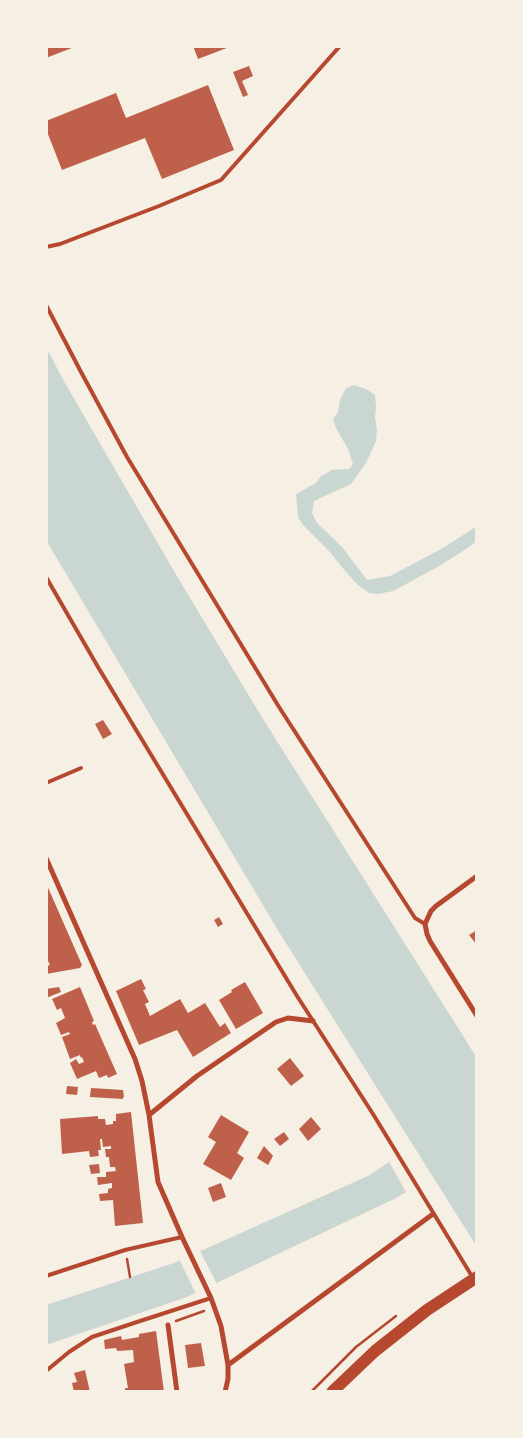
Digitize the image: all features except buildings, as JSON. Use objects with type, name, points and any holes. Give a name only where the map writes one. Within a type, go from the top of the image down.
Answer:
[{"type":"main road","points":[[332,1392],[376,1351],[427,1310],[477,1277]]},
{"type":"street","points":[[46,858],[135,1059],[142,1081],[149,1116],[158,1182],[188,1252],[211,1298],[221,1326],[228,1365],[228,1379],[225,1392]]},
{"type":"street","points":[[477,876],[436,906],[431,911],[426,924],[430,941],[477,1016]]},
{"type":"street","points":[[149,1116],[196,1076],[276,1022],[288,1018],[313,1021]]},
{"type":"street","points":[[228,1365],[433,1214]]},
{"type":"street","points":[[168,1326],[177,1392]]},
{"type":"lane","points":[[46,246],[60,244],[221,180],[340,46]]},
{"type":"lane","points":[[46,305],[127,456],[279,707],[415,918],[426,924]]},
{"type":"lane","points":[[46,577],[98,668],[297,996],[373,1114],[477,1284]]},
{"type":"lane","points":[[46,783],[81,768]]},
{"type":"lane","points":[[46,1276],[126,1250],[182,1237]]},
{"type":"lane","points":[[46,1371],[69,1352],[92,1338],[211,1298]]},
{"type":"path","points":[[126,1250],[130,1277]]},
{"type":"path","points":[[183,1318],[201,1312]]},
{"type":"shaded area","points":[[46,347],[178,578],[263,719],[477,1058],[477,1247],[279,932],[46,540]]},
{"type":"shaded area","points":[[354,385],[366,389],[375,395],[376,441],[366,463],[351,484],[314,501],[312,513],[317,523],[342,547],[367,580],[390,576],[443,548],[477,526],[477,541],[463,551],[393,591],[378,594],[369,593],[358,585],[329,551],[303,525],[298,517],[296,494],[316,483],[321,476],[332,470],[349,469],[353,464],[348,449],[333,419],[338,412],[340,400],[346,388]]},
{"type":"shaded area","points":[[389,1162],[406,1192],[394,1199],[187,1297],[46,1345],[46,1305],[174,1263],[370,1175]]},
{"type":"pier","points":[[199,1249],[218,1286],[197,1296],[179,1259]]}]
